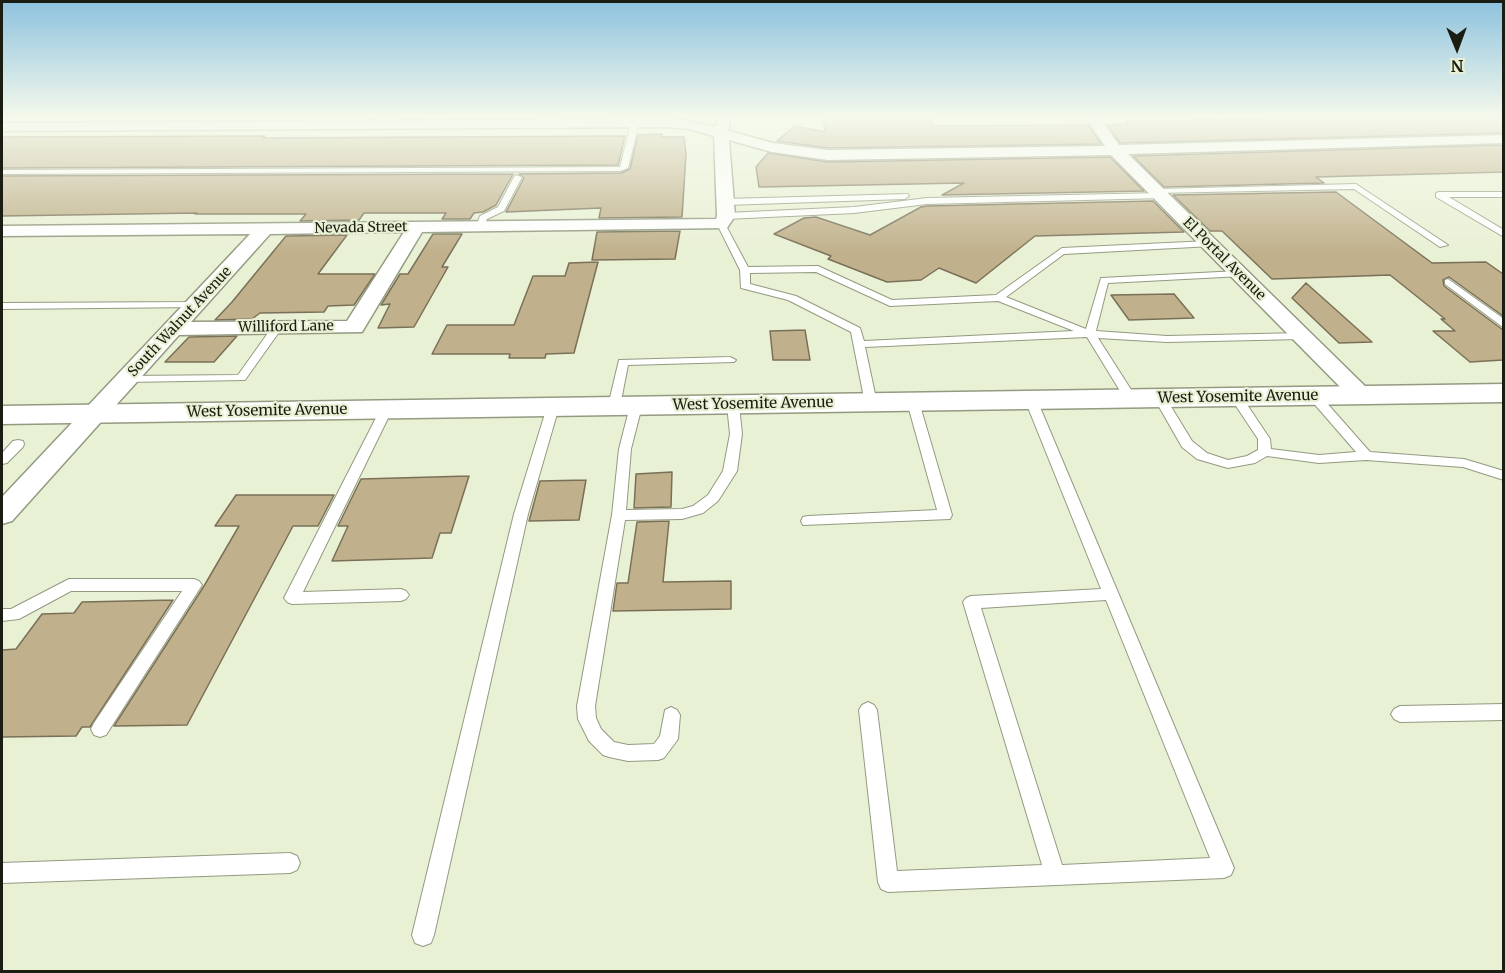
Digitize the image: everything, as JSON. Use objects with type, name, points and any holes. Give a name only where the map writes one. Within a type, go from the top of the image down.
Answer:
[{"type":"main road","name":"West Yosemite Avenue","points":[[2,415],[1503,393]]},
{"type":"street","points":[[723,163],[724,214]]},
{"type":"street","name":"El Portal Avenue","points":[[1128,163],[1362,396]]},
{"type":"street","name":"Nevada Street","points":[[2,231],[480,227],[724,214]]},
{"type":"street","name":"Williford Lane","points":[[174,329],[354,327],[416,227]]},
{"type":"street","name":"South Walnut Avenue","points":[[2,514],[265,230]]},
{"type":"lane","points":[[2,172],[620,169],[624,168],[625,163]]},
{"type":"lane","points":[[480,227],[483,218],[501,209],[518,177]]},
{"type":"lane","points":[[724,214],[854,210],[927,201],[1356,186],[1443,245]]},
{"type":"lane","points":[[724,214],[1157,192]]},
{"type":"lane","points":[[1503,194],[1439,195],[1503,234]]},
{"type":"lane","points":[[724,214],[745,270],[745,286],[792,298],[856,330],[871,403]]},
{"type":"lane","points":[[999,298],[1062,251],[1209,244]]},
{"type":"lane","points":[[745,270],[818,269],[890,303],[999,298],[1090,334],[1131,399]]},
{"type":"lane","points":[[1090,334],[1104,280],[1239,274]]},
{"type":"lane","points":[[1448,282],[1503,325]]},
{"type":"lane","points":[[2,306],[196,305]]},
{"type":"lane","points":[[128,379],[241,378],[277,328]]},
{"type":"lane","points":[[859,344],[1090,334],[1167,339],[1302,336]]},
{"type":"lane","points":[[671,715],[669,739],[658,752],[628,753],[609,749],[595,735],[587,719],[586,706],[619,515],[625,449],[623,362],[730,360]]},
{"type":"lane","points":[[1314,396],[1366,456]]},
{"type":"lane","points":[[1236,397],[1264,439],[1265,452]]},
{"type":"lane","points":[[1160,398],[1187,444],[1202,456],[1228,464],[1250,460],[1265,452],[1318,459],[1366,456],[1464,463],[1503,476]]},
{"type":"lane","points":[[868,710],[888,882],[1224,868],[1031,400]]},
{"type":"lane","points":[[808,521],[945,515],[914,402]]},
{"type":"lane","points":[[619,515],[682,514],[698,510],[713,498],[730,471],[736,434],[733,405]]},
{"type":"lane","points":[[423,935],[521,514],[553,407]]},
{"type":"lane","points":[[387,410],[292,598],[401,595]]},
{"type":"lane","points":[[2,460],[18,444]]},
{"type":"lane","points":[[2,615],[13,615],[69,585],[194,585],[100,729]]},
{"type":"lane","points":[[1055,875],[971,602],[1111,594]]},
{"type":"lane","points":[[1400,714],[1503,712]]},
{"type":"lane","points":[[2,873],[290,863]]},
{"type":"building","points":[[2,163],[618,163],[618,165],[2,168]]},
{"type":"building","points":[[631,163],[685,163],[682,217],[599,218],[601,208],[506,212],[524,178],[519,174],[621,173],[630,169]]},
{"type":"building","points":[[759,163],[1116,163],[1144,191],[942,195],[964,183],[759,187],[756,167]]},
{"type":"building","points":[[1140,163],[1503,163],[1503,172],[1316,177],[1324,183],[1164,187]]},
{"type":"building","points":[[513,174],[496,205],[483,212],[474,213],[470,219],[442,219],[446,213],[364,213],[359,220],[300,221],[306,214],[2,216],[2,176]]},
{"type":"building","points":[[1336,192],[1432,263],[1486,262],[1503,274],[1503,316],[1449,277],[1443,280],[1444,286],[1503,330],[1503,360],[1470,362],[1433,331],[1455,331],[1441,319],[1445,319],[1390,275],[1272,279],[1222,231],[1210,231],[1173,195]]},
{"type":"building","points":[[1153,201],[1184,232],[1035,236],[976,283],[939,268],[921,280],[887,282],[828,259],[831,256],[774,234],[804,218],[816,217],[870,235],[921,207],[927,206]]},
{"type":"building","points":[[680,231],[675,259],[592,260],[597,232]]},
{"type":"building","points":[[433,234],[462,234],[442,267],[448,267],[414,327],[378,328],[390,304],[381,305],[400,274],[408,274]]},
{"type":"building","points":[[347,235],[318,274],[375,274],[354,305],[328,306],[324,312],[260,313],[252,319],[215,320],[286,236]]},
{"type":"building","points":[[598,262],[574,353],[546,354],[545,358],[509,358],[510,354],[432,354],[447,325],[514,325],[533,276],[565,276],[569,263]]},
{"type":"building","points":[[1306,283],[1372,342],[1339,343],[1292,298]]},
{"type":"building","points":[[1174,294],[1194,318],[1129,320],[1111,295]]},
{"type":"building","points":[[805,330],[810,360],[773,360],[770,331]]},
{"type":"building","points":[[237,336],[214,362],[165,362],[189,337]]},
{"type":"building","points":[[672,472],[671,507],[634,508],[636,474]]},
{"type":"building","points":[[469,476],[451,533],[440,533],[432,558],[332,561],[348,526],[338,526],[361,479]]},
{"type":"building","points":[[586,480],[579,520],[529,521],[540,481]]},
{"type":"building","points":[[236,495],[334,495],[318,526],[293,526],[187,725],[114,726],[204,586],[239,526],[215,526]]},
{"type":"building","points":[[669,521],[663,582],[731,581],[731,609],[613,611],[617,583],[628,583],[637,522]]},
{"type":"building","points":[[173,600],[90,727],[82,727],[76,736],[2,737],[2,650],[16,649],[42,614],[74,613],[82,602]]}]
